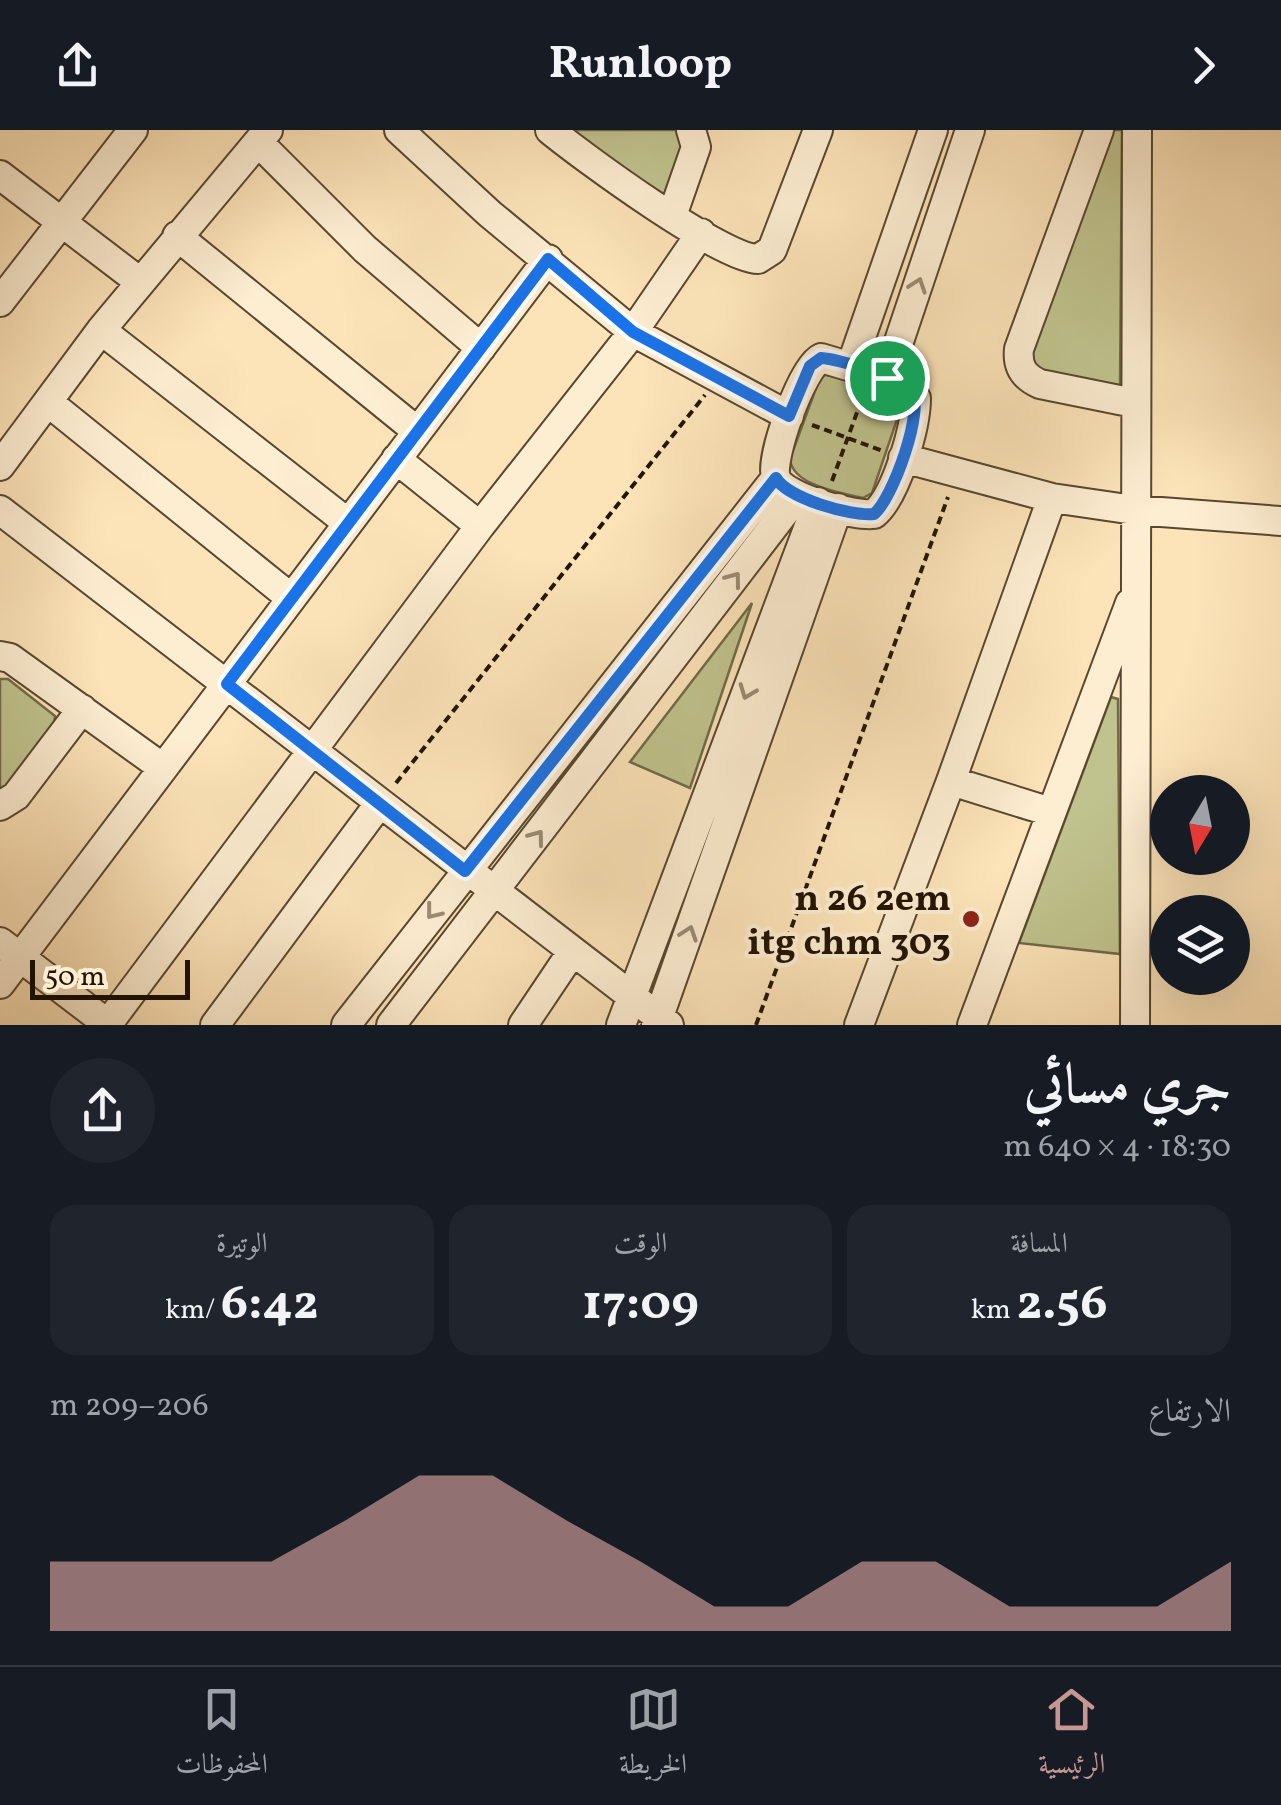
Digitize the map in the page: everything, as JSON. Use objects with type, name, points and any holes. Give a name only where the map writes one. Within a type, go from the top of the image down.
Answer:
[{"type":"street","points":[[0,302],[133,130]]},
{"type":"street","points":[[400,130],[490,214],[633,332],[789,416]]},
{"type":"street","points":[[550,130],[608,175],[750,260],[772,250],[818,130]]},
{"type":"street","points":[[672,216],[696,148],[691,130]]},
{"type":"street","points":[[870,372],[970,130]]},
{"type":"street","points":[[1099,130],[1018,360],[1027,378],[1040,384],[1134,403]]},
{"type":"street","points":[[1135,1025],[1137,130]]},
{"type":"street","points":[[870,372],[931,131]]},
{"type":"street","points":[[0,466],[101,330],[263,136],[365,249],[481,348]]},
{"type":"street","points":[[0,174],[140,282]]},
{"type":"street","points":[[10,950],[108,1025],[480,526],[633,332],[700,233]]},
{"type":"street","points":[[177,236],[417,431]]},
{"type":"street","points":[[0,984],[10,950],[163,768],[548,259]]},
{"type":"street","points":[[101,330],[348,523]]},
{"type":"street","points":[[829,358],[870,372],[910,386],[916,398],[903,458],[880,510],[866,515],[811,498],[776,454],[814,361],[829,358]]},
{"type":"street","points":[[48,402],[291,598]]},
{"type":"street","points":[[396,458],[480,526]]},
{"type":"street","points":[[903,458],[1052,498],[1134,510],[1281,521]]},
{"type":"street","points":[[346,1025],[465,871],[811,498]]},
{"type":"street","points":[[392,1025],[811,498]]},
{"type":"street","points":[[621,1025],[811,498]]},
{"type":"street","points":[[0,510],[662,1022],[811,498]]},
{"type":"street","points":[[858,1025],[1052,498]]},
{"type":"street","points":[[972,1025],[1136,587]]},
{"type":"street","points":[[0,656],[10,658],[163,768]]},
{"type":"street","points":[[0,806],[16,796],[82,709]]},
{"type":"street","points":[[951,780],[1051,812]]},
{"type":"street","points":[[215,1025],[379,804]]},
{"type":"street","points":[[523,1025],[572,952]]},
{"type":"path","points":[[811,498],[847,438],[870,372]]},
{"type":"path","points":[[379,804],[717,380]]},
{"type":"path","points":[[789,416],[903,458]]},
{"type":"path","points":[[756,1025],[957,473]]},
{"type":"green space","points":[[563,130],[677,130],[689,140],[668,204]]},
{"type":"green space","points":[[1113,130],[1122,130],[1120,388],[1037,370],[1031,358]]},
{"type":"green space","points":[[825,375],[896,398],[902,405],[872,493],[863,498],[808,481],[793,468],[790,459],[819,380]]},
{"type":"green space","points":[[752,603],[690,788],[630,762]]},
{"type":"green space","points":[[0,679],[8,679],[55,716],[54,726],[0,798]]},
{"type":"green space","points":[[1111,697],[1118,699],[1120,954],[1019,943]]},
{"type":"place","name":"n 26 2em itg chm 303","points":[[971,919]]},
{"type":"route","points":[[548,259],[633,332],[789,416],[810,366],[821,358],[887,378],[910,386],[916,408],[903,458],[884,504],[874,514],[859,514],[788,492],[776,478],[465,871],[227,684],[548,259]]}]
